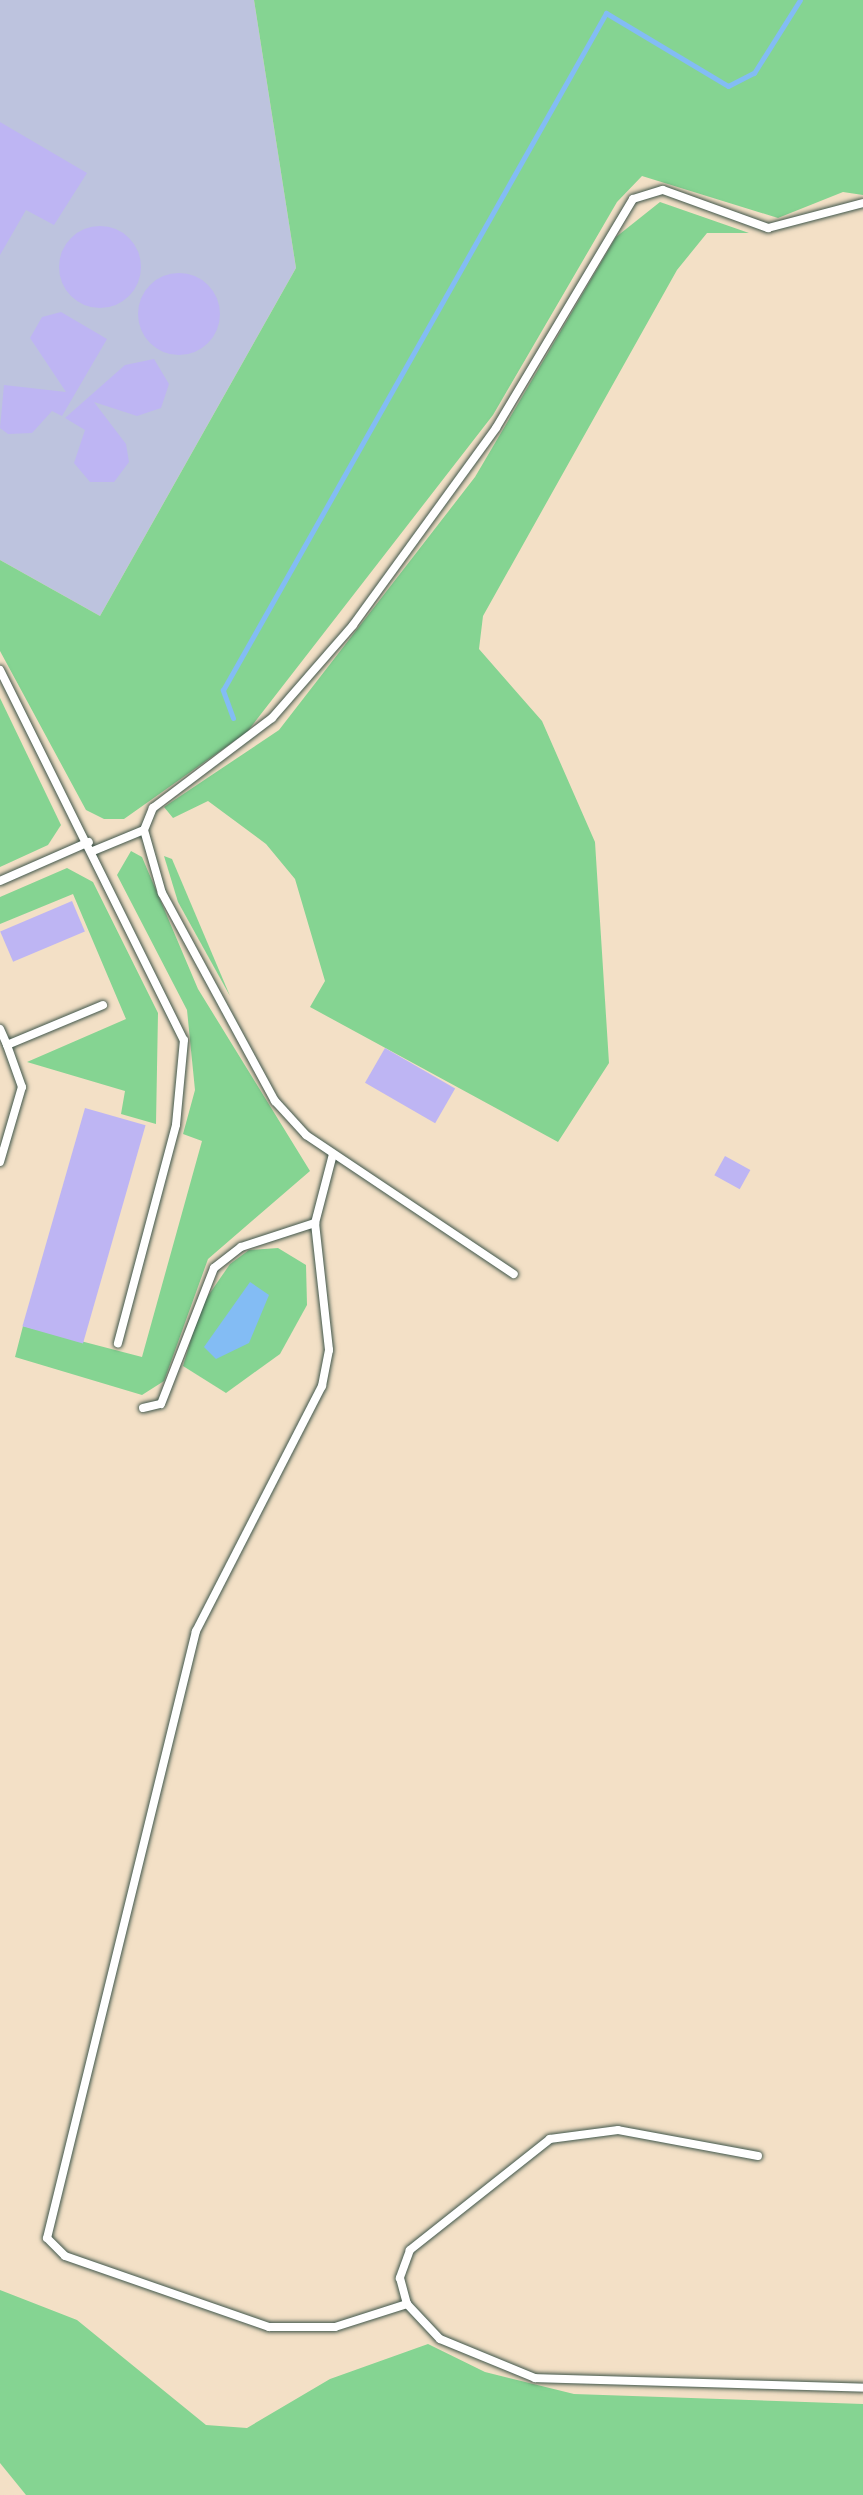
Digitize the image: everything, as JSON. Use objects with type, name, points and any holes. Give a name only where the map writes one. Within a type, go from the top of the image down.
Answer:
[{"type":"lane","points":[[514,1274],[333,1154],[275,1101],[216,1000],[162,892],[144,830],[153,808],[272,718],[353,625],[496,428],[634,199],[663,190],[768,228],[863,202]]},
{"type":"lane","points":[[0,670],[91,846],[184,1040],[176,1125],[118,1343]]},
{"type":"lane","points":[[0,882],[144,830]]},
{"type":"lane","points":[[8,1046],[102,1004]]},
{"type":"lane","points":[[0,1028],[22,1086],[0,1162]]},
{"type":"lane","points":[[333,1154],[315,1223],[329,1350],[322,1386],[196,1631],[46,2238],[65,2256],[268,2327],[335,2327],[407,2304]]},
{"type":"lane","points":[[143,1408],[161,1404],[214,1268],[241,1247],[315,1223]]},
{"type":"lane","points":[[758,2156],[618,2130],[550,2139],[410,2250],[400,2278],[407,2304],[440,2339],[536,2378],[863,2388]]},
{"type":"shaded area","points":[[0,0],[254,0],[296,268],[100,616],[0,560]]},
{"type":"green space","points":[[254,0],[863,0],[863,195],[843,192],[778,218],[642,176],[617,202],[493,415],[247,732],[124,819],[104,819],[86,810],[0,651],[0,560],[100,616],[296,268]]},
{"type":"green space","points":[[660,202],[749,233],[707,233],[677,270],[483,616],[479,649],[542,721],[595,842],[609,1063],[558,1142],[310,1007],[325,981],[295,879],[266,844],[208,801],[173,818],[164,807],[279,730],[475,477],[616,237]]},
{"type":"green space","points":[[0,698],[61,825],[48,845],[0,867]]},
{"type":"green space","points":[[131,851],[142,857],[198,989],[310,1171],[208,1259],[164,1381],[142,1395],[15,1357],[23,1326],[142,1357],[202,1141],[183,1134],[195,1090],[187,1010],[117,875]]},
{"type":"green space","points":[[164,856],[172,859],[230,996],[178,902]]},
{"type":"green space","points":[[67,868],[93,882],[158,1013],[156,1124],[121,1114],[125,1091],[27,1062],[126,1019],[73,894],[0,924],[0,897]]},
{"type":"green space","points":[[278,1248],[306,1265],[307,1305],[280,1354],[226,1393],[183,1366],[201,1306],[230,1264],[249,1250]]},
{"type":"green space","points":[[0,2290],[77,2320],[206,2425],[247,2428],[330,2379],[428,2344],[485,2372],[574,2394],[863,2404],[863,2495],[26,2495],[0,2463]]},
{"type":"water","points":[[250,1282],[269,1295],[249,1343],[216,1359],[204,1347]]},
{"type":"building","points":[[0,122],[87,173],[54,225],[26,210],[0,255]]},
{"type":"building","points":[[100,226],[116,229],[129,238],[138,251],[138,283],[129,296],[116,305],[100,308],[84,305],[71,296],[62,283],[59,267],[62,251],[71,238],[84,229]]},
{"type":"building","points":[[179,273],[195,276],[208,285],[217,298],[217,330],[208,343],[195,352],[179,355],[163,352],[150,343],[141,330],[138,314],[141,298],[150,285],[163,276]]},
{"type":"building","points":[[61,312],[107,339],[62,416],[52,411],[32,433],[8,434],[0,428],[4,385],[66,392],[30,338],[42,317]]},
{"type":"building","points":[[154,359],[169,384],[161,408],[137,416],[94,402],[126,444],[129,462],[114,482],[90,482],[74,463],[85,430],[65,418],[125,365]]},
{"type":"building","points":[[72,901],[85,931],[13,962],[0,931]]},
{"type":"building","points":[[385,1048],[455,1088],[435,1123],[365,1083]]},
{"type":"building","points":[[85,1108],[146,1125],[83,1344],[22,1326]]},
{"type":"building","points":[[725,1156],[750,1170],[740,1189],[714,1175]]},
{"type":"waterway","points":[[233,718],[223,690],[606,13],[728,86],[754,73],[800,0]]}]
